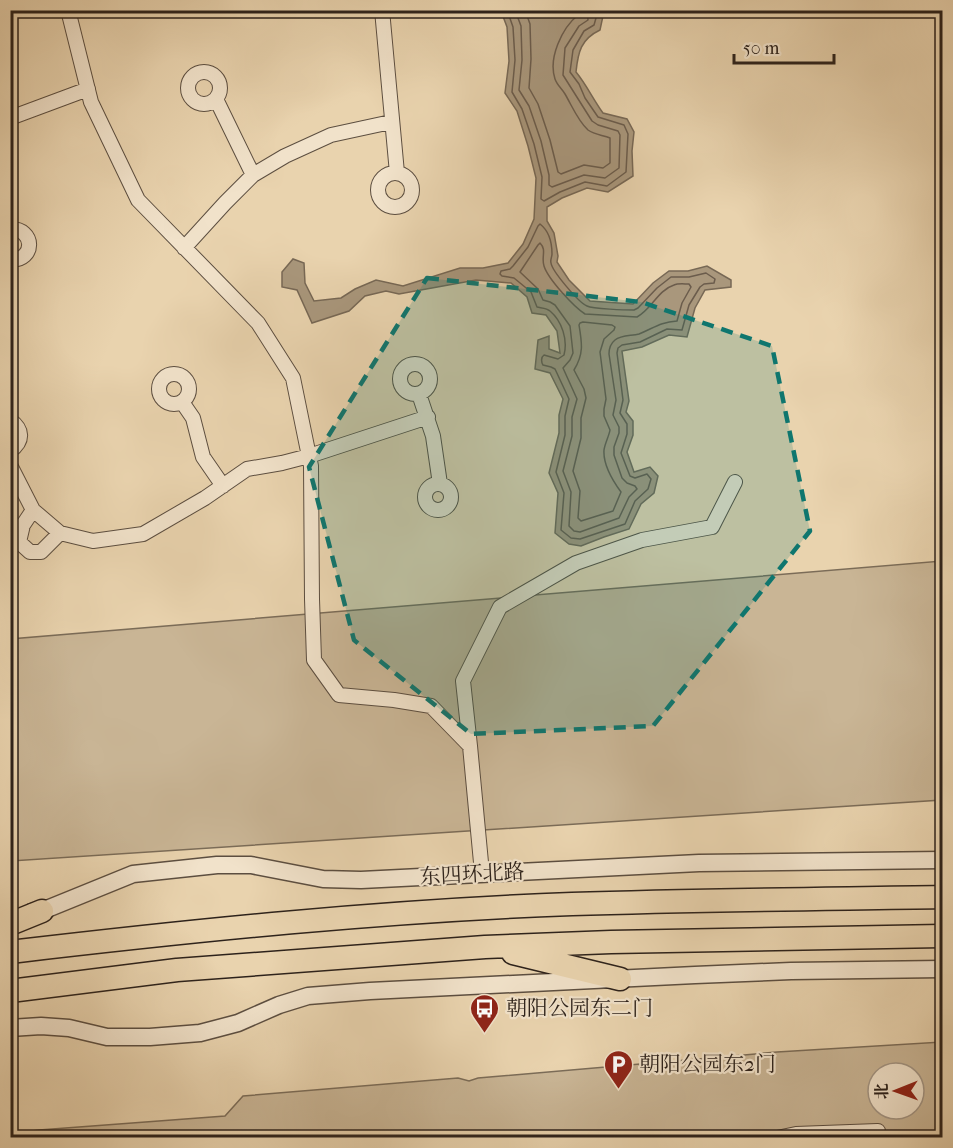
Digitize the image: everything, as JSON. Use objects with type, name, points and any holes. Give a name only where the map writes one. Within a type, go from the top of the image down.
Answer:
[{"type":"highway","name":"东四环北路","points":[[10,952],[179,932],[424,912],[571,904],[942,897]]},
{"type":"highway","points":[[10,924],[42,911]]},
{"type":"highway","points":[[10,991],[177,970],[485,946],[942,936]]},
{"type":"highway","points":[[485,946],[620,979]]},
{"type":"street","points":[[68,10],[91,102],[138,200],[258,323],[293,378],[311,466],[314,660],[339,695],[431,706],[470,746]]},
{"type":"street","points":[[382,10],[397,173]]},
{"type":"street","points":[[10,118],[88,89]]},
{"type":"street","points":[[216,99],[253,175]]},
{"type":"street","points":[[184,248],[253,175],[285,156],[331,135],[392,122]]},
{"type":"street","points":[[10,229],[18,229],[27,236],[29,249],[21,259],[10,261]]},
{"type":"street","points":[[419,394],[434,436],[441,484]]},
{"type":"street","points":[[182,402],[193,418],[202,457],[223,486]]},
{"type":"street","points":[[10,465],[33,510],[60,533],[93,541],[143,534],[205,498],[247,470],[309,456],[428,417]]},
{"type":"street","points":[[10,420],[18,427],[20,433],[19,442],[10,451]]},
{"type":"street","points":[[482,873],[463,681],[500,607],[576,563],[642,540],[712,527],[735,482]]},
{"type":"street","points":[[33,510],[23,525],[19,542],[30,552],[41,552],[60,533]]},
{"type":"street","name":"东四环北路","points":[[10,915],[42,911],[133,874],[218,865],[252,865],[323,879],[361,880],[699,863],[942,860]]},
{"type":"street","points":[[10,1028],[69,1028],[107,1037],[150,1037],[200,1033],[238,1023],[279,1005],[308,996],[620,979],[942,969]]},
{"type":"street","points":[[777,1137],[796,1134],[878,1131]]},
{"type":"highlighted area","points":[[427,278],[641,302],[772,346],[810,531],[653,726],[471,734],[354,640],[309,467]]},
{"type":"shaded area","points":[[942,561],[942,800],[11,861],[10,639]]},
{"type":"shaded area","name":"朝阳公园东2门","points":[[942,1042],[942,1137],[11,1138],[11,1134],[39,1130],[225,1116],[243,1096],[458,1078],[469,1081],[478,1078],[777,1052]]},
{"type":"water","points":[[501,11],[600,11],[603,16],[600,30],[582,47],[576,72],[603,113],[627,119],[634,132],[633,176],[608,192],[587,188],[547,207],[547,221],[554,233],[557,262],[569,280],[590,301],[633,304],[653,283],[669,271],[688,271],[707,266],[731,280],[731,287],[705,290],[695,308],[687,337],[669,335],[642,347],[622,351],[629,401],[626,412],[633,421],[633,435],[627,452],[634,472],[650,467],[658,476],[654,493],[641,504],[629,529],[581,546],[569,544],[555,533],[558,493],[549,473],[559,433],[559,415],[563,399],[550,373],[535,369],[538,340],[549,336],[549,349],[560,353],[557,331],[546,315],[532,313],[527,297],[511,283],[476,280],[399,294],[386,291],[365,296],[349,311],[312,323],[297,290],[282,287],[282,272],[293,259],[304,263],[305,283],[314,301],[341,298],[376,280],[403,286],[460,268],[483,268],[508,263],[523,244],[534,219],[536,178],[517,111],[505,93],[509,61],[507,27]]},
{"type":"place","name":"朝阳公园东二门","points":[[485,1034]]},
{"type":"place","name":"朝阳公园东2门","points":[[618,1090]]}]
